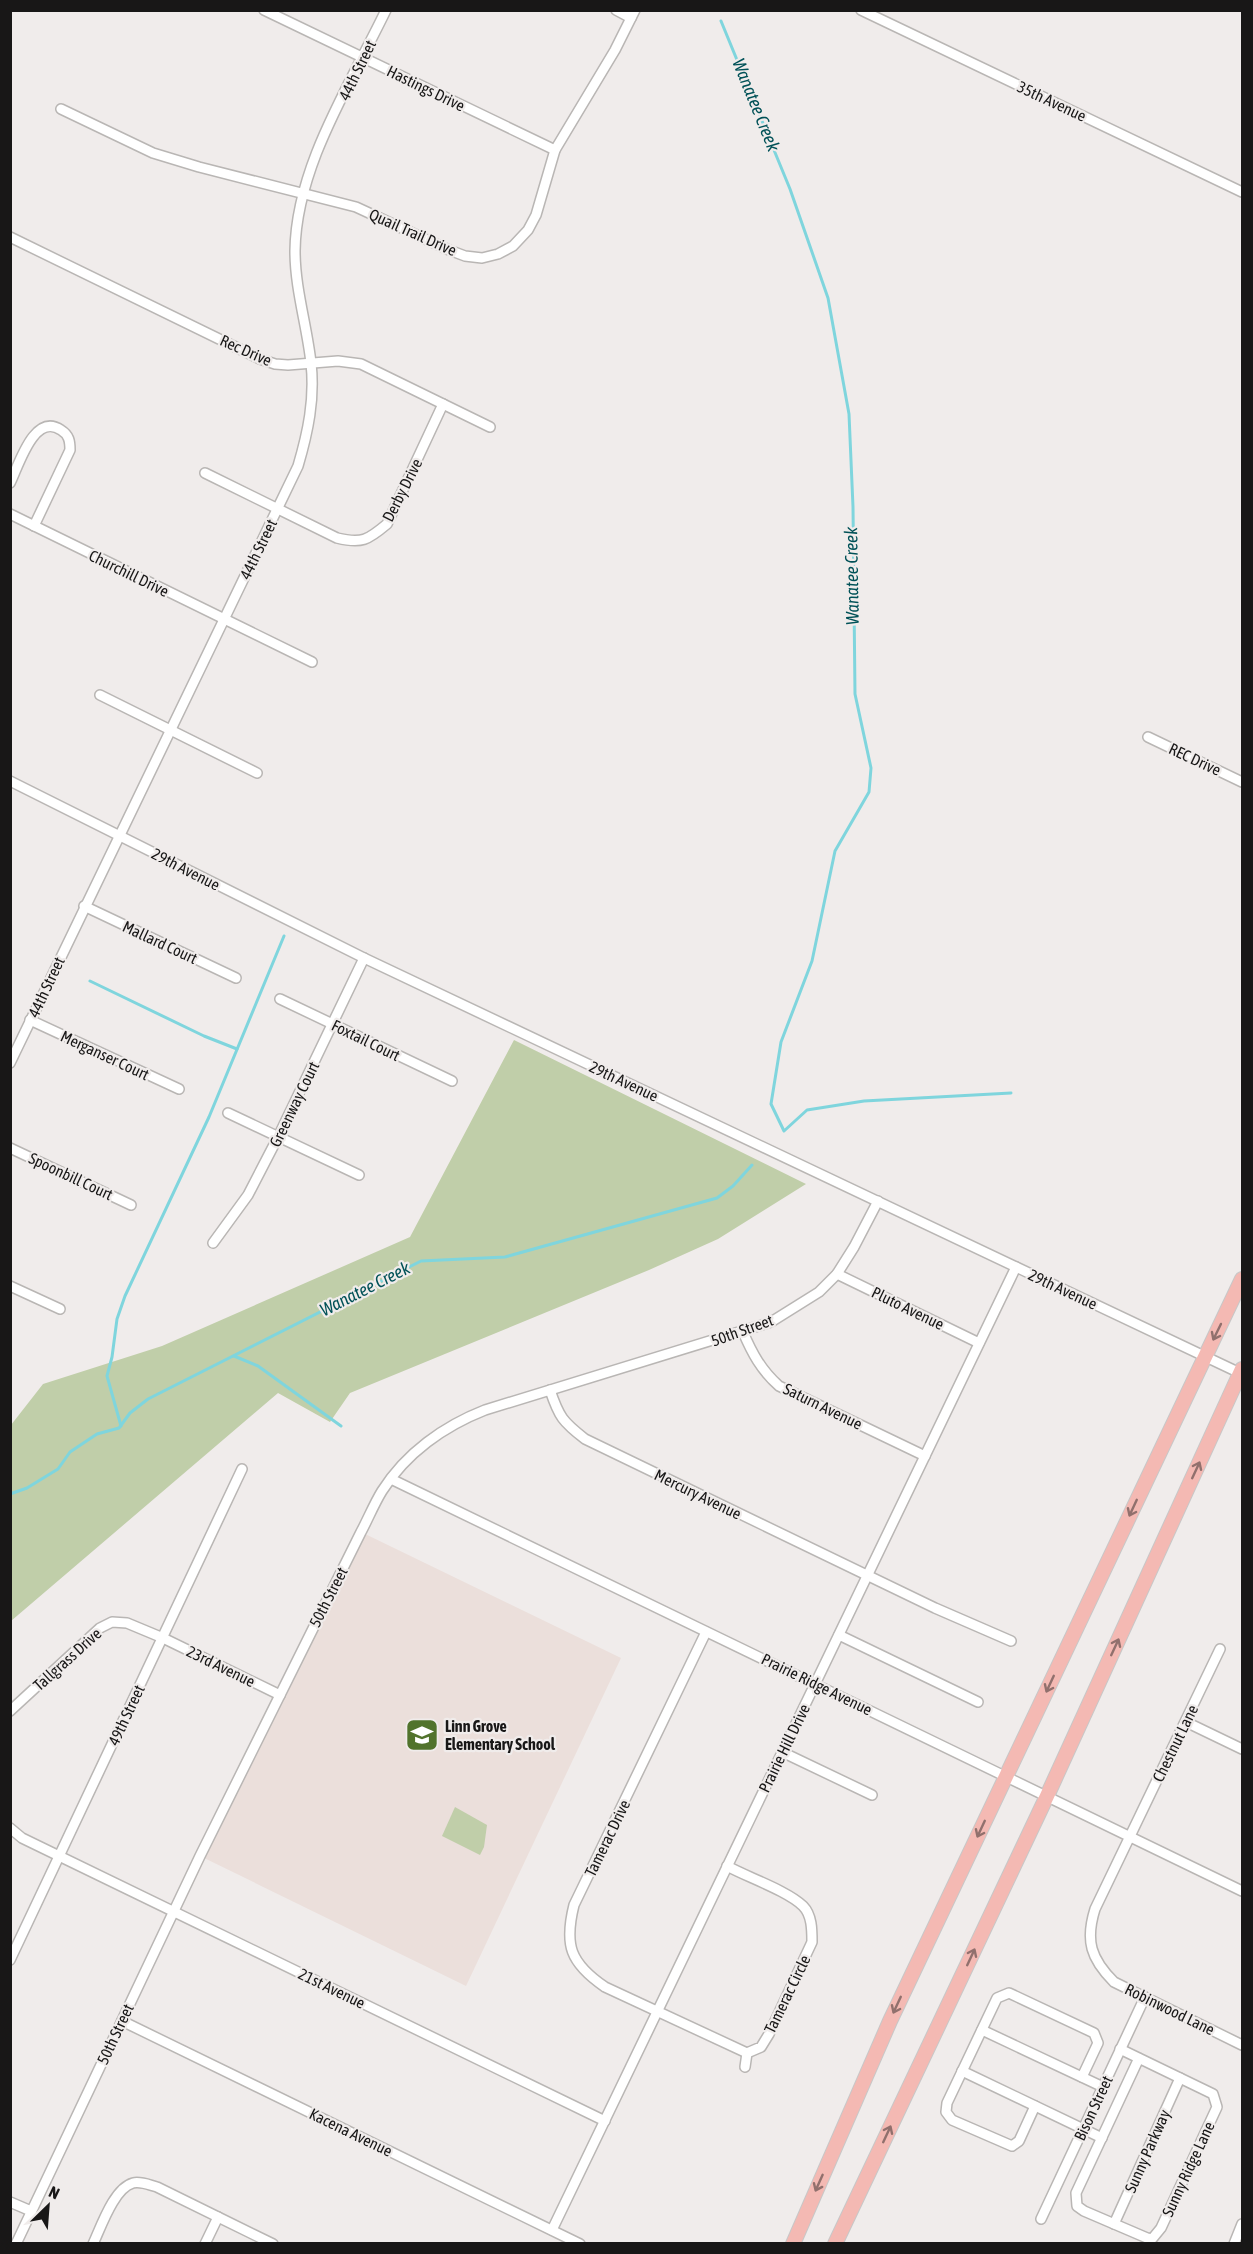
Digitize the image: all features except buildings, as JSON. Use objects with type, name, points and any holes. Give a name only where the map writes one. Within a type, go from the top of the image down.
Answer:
[{"type":"highway","points":[[793,2244],[890,2021],[1242,1279]]},
{"type":"highway","points":[[835,2244],[1047,1796],[1242,1372]]},
{"type":"street","name":"Hastings Drive","points":[[264,10],[555,150]]},
{"type":"street","name":"44th Street","points":[[10,1063],[298,466],[307,436],[311,408],[311,363],[297,281],[295,252],[302,193],[324,135],[386,10]]},
{"type":"street","points":[[616,10],[633,14]]},
{"type":"street","name":"35th Avenue","points":[[861,10],[1242,192]]},
{"type":"street","name":"Quail Trail Drive","points":[[61,109],[153,153],[356,207],[449,250],[465,256],[482,258],[498,254],[513,246],[528,230],[536,215],[555,150],[615,50],[633,14]]},
{"type":"street","name":"Rec Drive","points":[[10,237],[260,359],[274,364],[288,365],[338,361],[362,364],[490,427]]},
{"type":"street","name":"Derby Drive","points":[[205,473],[337,538],[356,542],[371,538],[387,524],[443,404]]},
{"type":"street","points":[[10,483],[31,439],[38,430],[46,426],[57,427],[65,432],[70,440],[70,450],[34,526]]},
{"type":"street","name":"Churchill Drive","points":[[10,514],[312,662]]},
{"type":"street","points":[[100,695],[257,773]]},
{"type":"street","name":"REC Drive","points":[[1148,737],[1242,782]]},
{"type":"street","name":"29th Avenue","points":[[10,781],[364,958],[1205,1357],[1242,1372]]},
{"type":"street","name":"Mallard Court","points":[[84,906],[236,978]]},
{"type":"street","name":"Greenway Court","points":[[213,1243],[248,1195],[279,1137],[364,958]]},
{"type":"street","name":"Foxtail Court","points":[[280,999],[452,1081]]},
{"type":"street","name":"Merganser Court","points":[[30,1020],[179,1089]]},
{"type":"street","points":[[228,1113],[359,1175]]},
{"type":"street","name":"Spoonbill Court","points":[[10,1148],[131,1205]]},
{"type":"street","name":"50th Street","points":[[16,2244],[174,1911],[356,1542],[391,1479],[418,1450],[459,1420],[771,1322],[819,1292],[837,1274],[878,1201]]},
{"type":"street","name":"Prairie Hill Drive","points":[[552,2230],[1016,1267]]},
{"type":"street","name":"Pluto Avenue","points":[[837,1274],[979,1343]]},
{"type":"street","points":[[10,1286],[60,1309]]},
{"type":"street","name":"Saturn Avenue","points":[[743,1332],[761,1367],[779,1386],[925,1456]]},
{"type":"street","name":"Mercury Avenue","points":[[550,1390],[556,1409],[565,1424],[585,1439],[867,1576],[1011,1641]]},
{"type":"street","name":"49th Street","points":[[10,1960],[242,1469]]},
{"type":"street","name":"Prairie Ridge Avenue","points":[[391,1479],[1242,1891]]},
{"type":"street","name":"Tallgrass Drive","points":[[10,1711],[100,1629],[112,1622],[127,1623],[163,1638]]},
{"type":"street","name":"Tamerac Drive","points":[[657,2012],[605,1987],[590,1977],[576,1961],[569,1942],[570,1923],[574,1905],[706,1632]]},
{"type":"street","points":[[838,1635],[978,1702]]},
{"type":"street","name":"23rd Avenue","points":[[163,1638],[280,1695]]},
{"type":"street","name":"Chestnut Lane","points":[[1129,1836],[1220,1649]]},
{"type":"street","points":[[1186,1722],[1242,1749]]},
{"type":"street","points":[[782,1752],[872,1795]]},
{"type":"street","points":[[10,1828],[22,1838],[59,1856]]},
{"type":"street","name":"Robinwood Lane","points":[[1129,1836],[1089,1926],[1092,1953],[1101,1969],[1114,1982],[1242,2045]]},
{"type":"street","name":"21st Avenue","points":[[59,1856],[604,2121]]},
{"type":"street","name":"Tamerac Circle","points":[[727,1866],[791,1898],[804,1907],[813,1926],[812,1942],[769,2034],[761,2047],[747,2053]]},
{"type":"street","points":[[1035,2106],[1019,2141],[1011,2146],[952,2120],[946,2112],[947,2103],[997,1998],[1008,1993],[1094,2034],[1098,2043],[1082,2077]]},
{"type":"street","name":"Bison Street","points":[[1041,2219],[1145,1997]]},
{"type":"street","points":[[657,2012],[747,2053],[745,2067]]},
{"type":"street","name":"Kacena Avenue","points":[[122,2021],[580,2244]]},
{"type":"street","points":[[982,2030],[1103,2087]]},
{"type":"street","name":"Sunny Ridge Lane","points":[[1120,2049],[1139,2058],[1180,2078],[1214,2094],[1217,2107],[1157,2235],[1152,2239],[1084,2211],[1077,2206],[1075,2201],[1076,2193],[1139,2058]]},
{"type":"street","points":[[962,2071],[1102,2138]]},
{"type":"street","name":"Sunny Parkway","points":[[1114,2224],[1180,2078]]},
{"type":"street","points":[[93,2244],[121,2189],[132,2183],[145,2183],[157,2187],[273,2244]]},
{"type":"street","points":[[10,2202],[32,2211]]},
{"type":"street","points":[[205,2244],[218,2217]]},
{"type":"street","points":[[1234,2244],[1242,2224]]},
{"type":"shaded area","name":"Linn Grove Elementary School","points":[[361,1532],[621,1658],[466,1986],[200,1856]]},
{"type":"green space","points":[[514,1040],[806,1184],[718,1239],[649,1270],[350,1393],[330,1422],[278,1393],[11,1621],[11,1425],[43,1384],[162,1346],[410,1237]]},
{"type":"green space","points":[[455,1807],[487,1825],[484,1847],[480,1855],[442,1836]]},
{"type":"waterway","name":"Wanatee Creek","points":[[721,21],[790,189],[828,298],[849,414],[853,507],[855,694],[871,768],[869,792],[835,851],[812,961],[781,1042],[771,1104],[784,1131],[807,1110],[864,1101],[1011,1093]]},
{"type":"waterway","points":[[121,1426],[107,1376],[117,1319],[125,1296],[209,1117],[284,936]]},
{"type":"waterway","points":[[90,981],[204,1036],[237,1049]]},
{"type":"waterway","name":"Wanatee Creek","points":[[10,1494],[27,1488],[58,1469],[70,1452],[97,1434],[119,1428],[130,1413],[148,1399],[421,1261],[505,1257],[717,1198],[733,1186],[752,1165]]},
{"type":"waterway","points":[[234,1356],[258,1366],[341,1426]]},
{"type":"place","name":"Linn Grove Elementary School","points":[[422,1735]]}]
